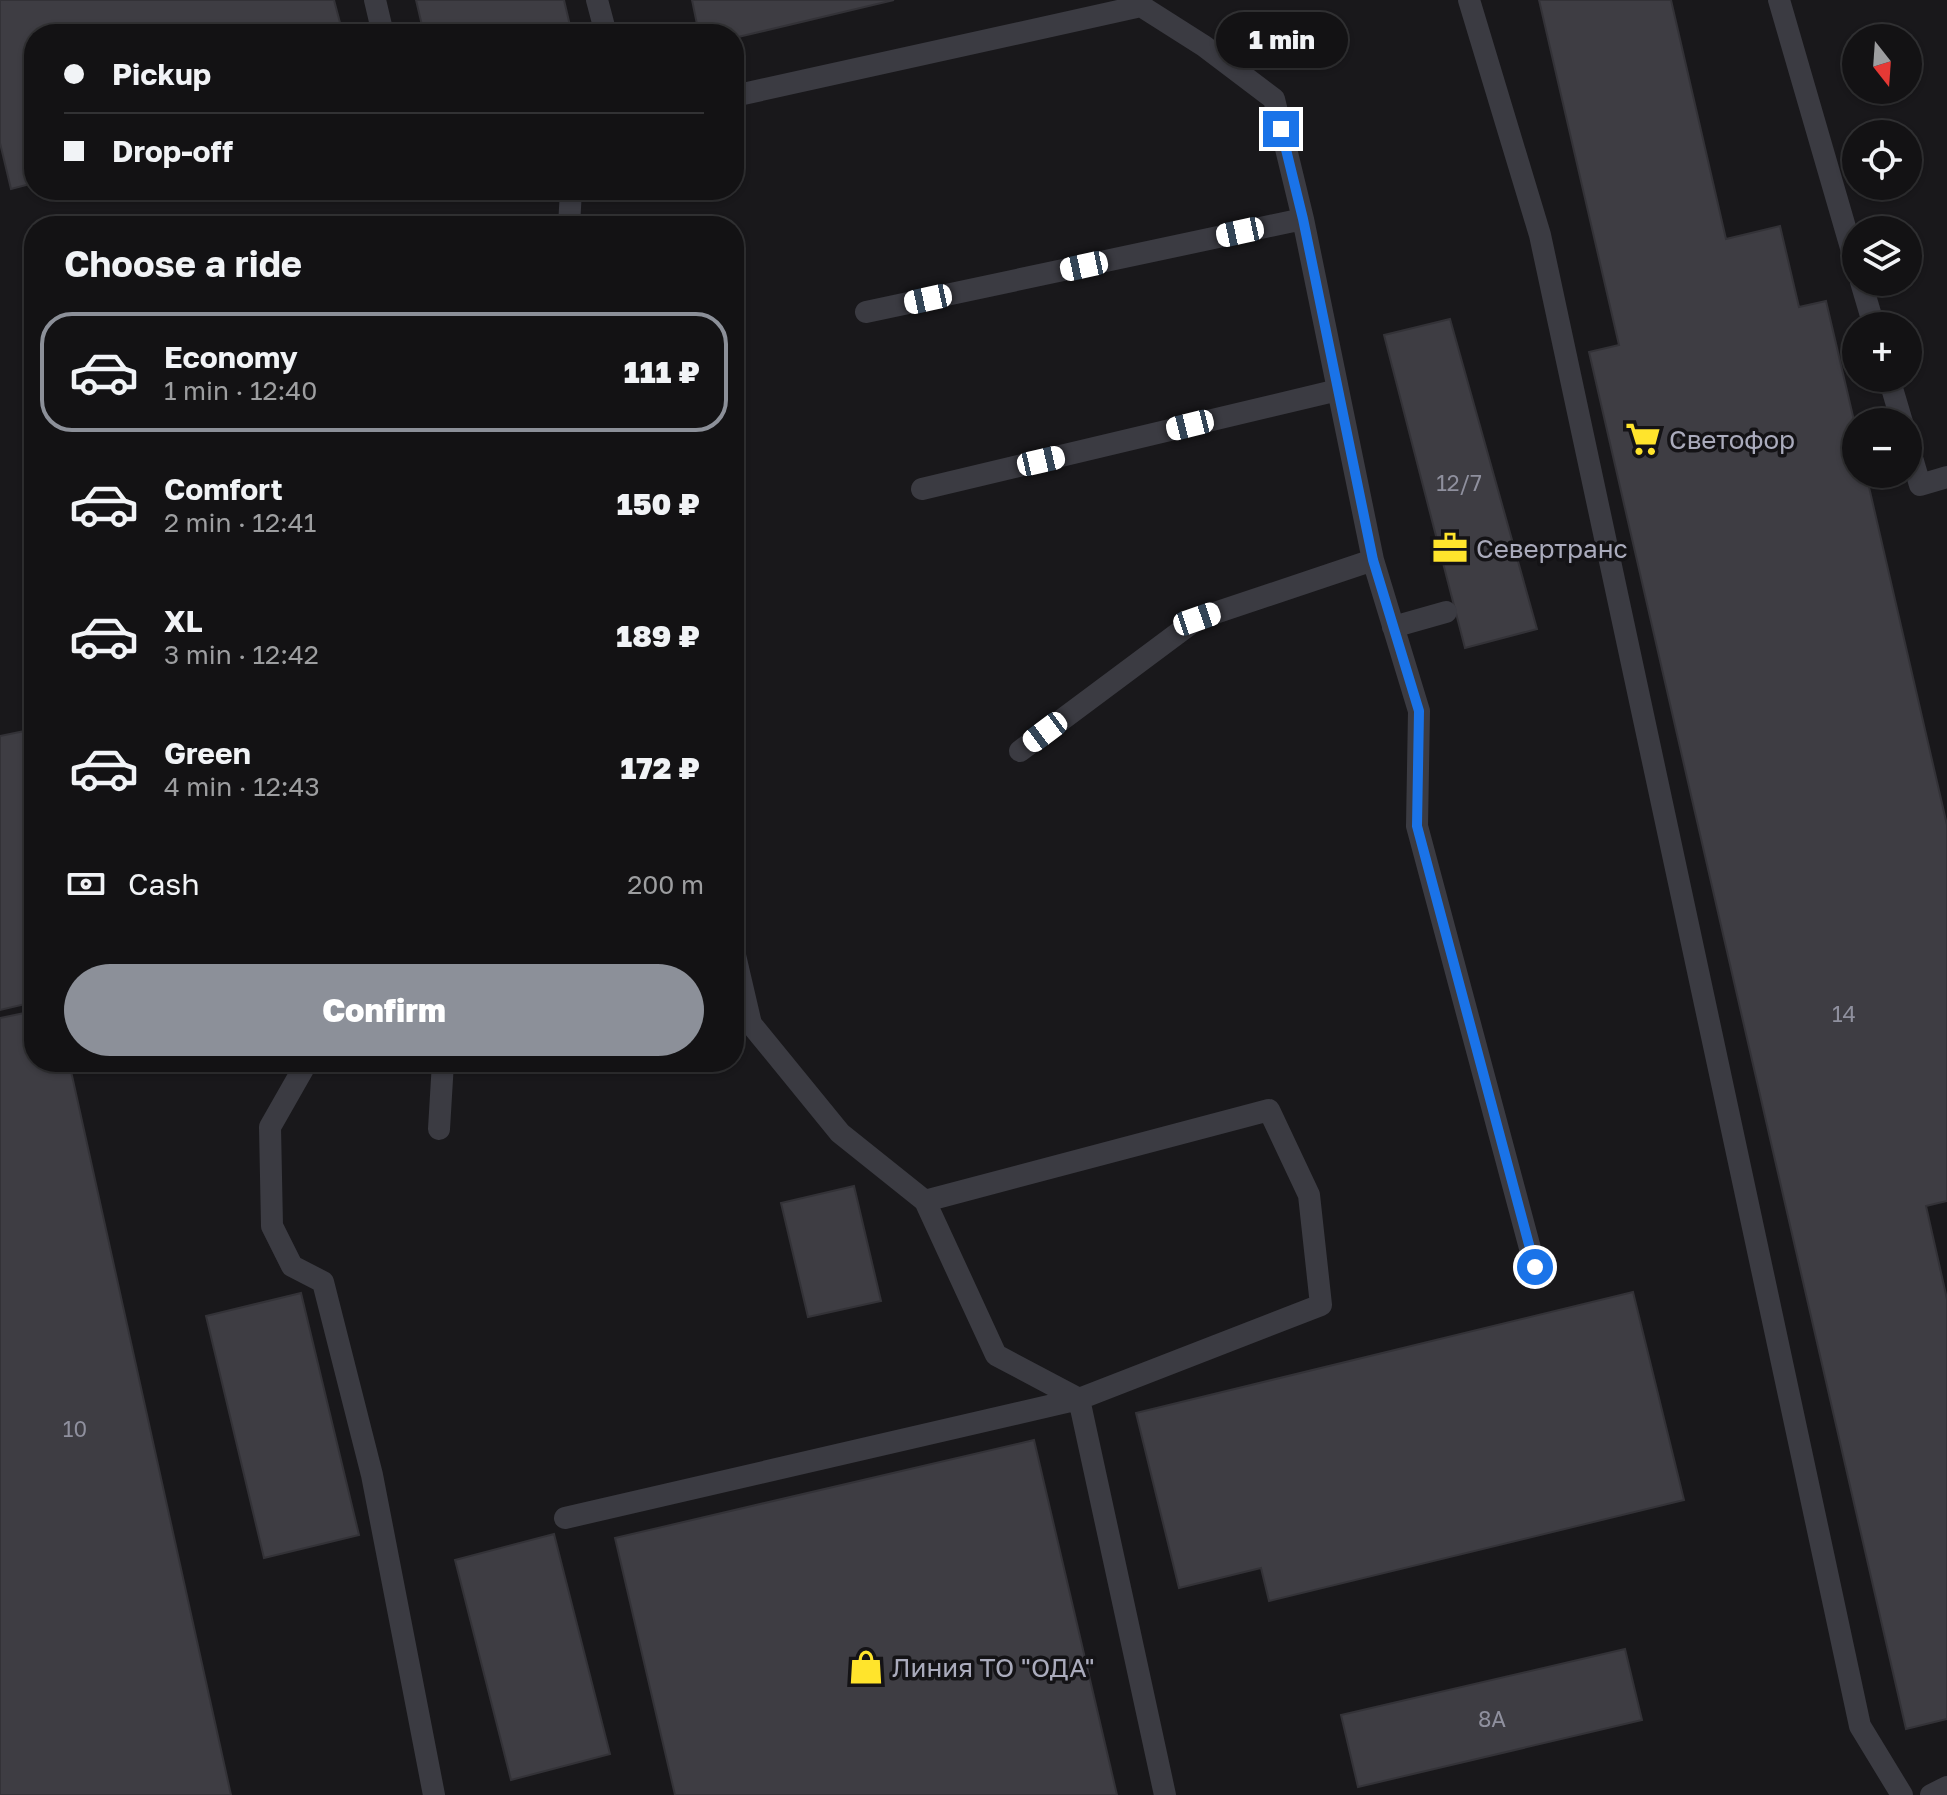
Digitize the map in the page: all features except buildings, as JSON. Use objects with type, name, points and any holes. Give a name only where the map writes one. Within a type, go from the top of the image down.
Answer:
[{"type":"lane","points":[[375,0],[381,24]]},
{"type":"lane","points":[[597,0],[603,24]]},
{"type":"lane","points":[[1469,0],[1540,235],[1860,1726],[1902,1795]]},
{"type":"lane","points":[[1779,0],[1842,217]]},
{"type":"lane","points":[[744,94],[1140,3],[1274,99],[1303,219],[1373,560],[1419,711],[1417,826],[1535,1267]]},
{"type":"lane","points":[[866,312],[1303,219]]},
{"type":"lane","points":[[922,489],[1338,390]]},
{"type":"lane","points":[[1922,484],[1947,477]]},
{"type":"lane","points":[[1020,751],[1197,619],[1373,560]]},
{"type":"lane","points":[[1393,627],[1446,612]]},
{"type":"lane","points":[[744,994],[751,1024],[840,1133],[925,1201],[996,1355],[1079,1399],[1165,1795]]},
{"type":"lane","points":[[301,1072],[270,1127],[272,1226],[292,1266],[323,1282],[372,1475],[434,1795]]},
{"type":"lane","points":[[439,1129],[442,1072]]},
{"type":"lane","points":[[565,1518],[1079,1399],[1321,1305],[1309,1195],[1269,1110],[925,1201]]},
{"type":"lane","points":[[1931,1795],[1947,1787]]},
{"type":"place","name":"Светофор","points":[[1643,439]]},
{"type":"place","name":"Севертранс","points":[[1450,548]]},
{"type":"place","name":"Линия ТО \"ОДА\"","points":[[866,1667]]},
{"type":"route","points":[[1281,129],[1303,219],[1373,560],[1419,711],[1417,826],[1535,1267]]}]
